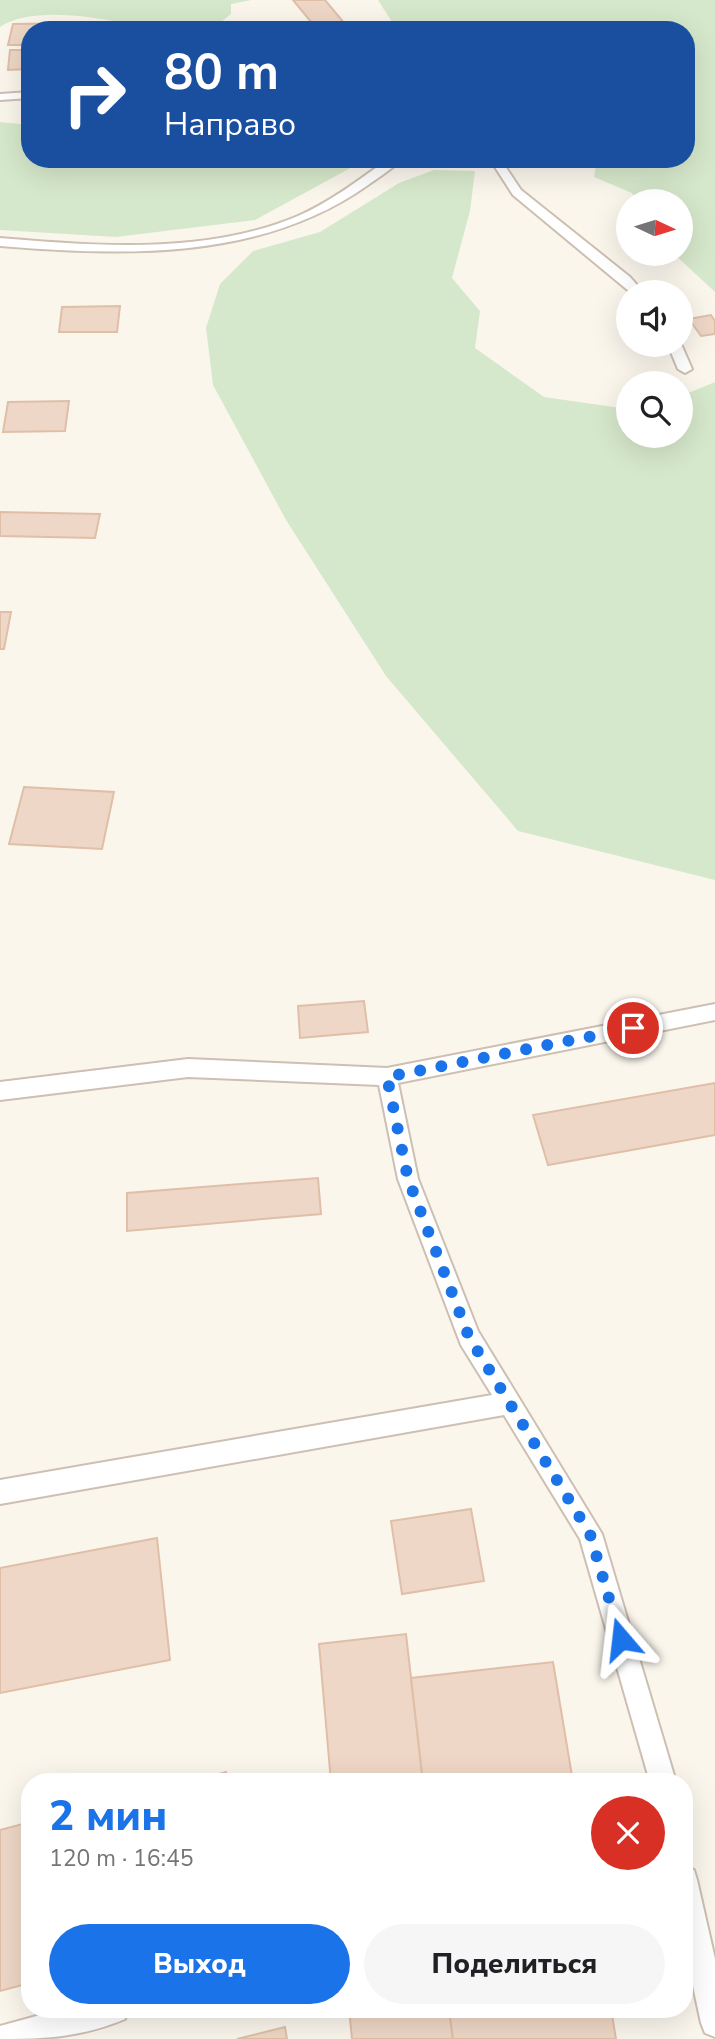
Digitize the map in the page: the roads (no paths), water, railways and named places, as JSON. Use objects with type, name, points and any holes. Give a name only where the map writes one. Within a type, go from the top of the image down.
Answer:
[{"type":"lane","points":[[0,97],[21,96]]},
{"type":"lane","points":[[0,242],[141,249],[205,244],[287,225],[325,207],[383,168]]},
{"type":"lane","points":[[501,168],[517,192],[626,280]]},
{"type":"lane","points":[[680,357],[685,369]]},
{"type":"lane","points":[[0,1091],[188,1068],[387,1077],[715,1012]]},
{"type":"lane","points":[[387,1077],[408,1179],[469,1337],[590,1534],[660,1773]]},
{"type":"lane","points":[[0,1492],[509,1403]]},
{"type":"lane","points":[[693,1922],[715,2023]]},
{"type":"lane","points":[[3,2039],[81,2018]]}]
